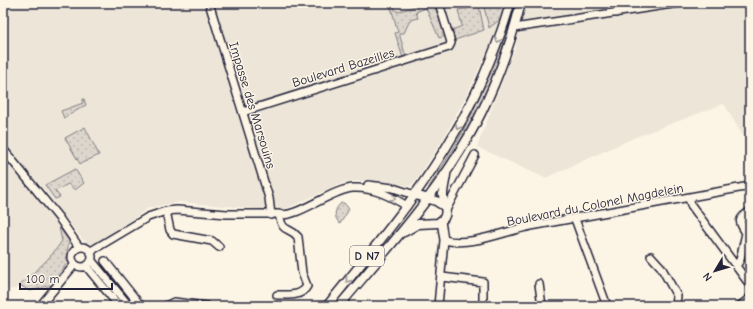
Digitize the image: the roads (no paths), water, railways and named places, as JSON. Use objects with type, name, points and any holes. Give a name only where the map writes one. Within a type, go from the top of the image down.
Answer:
[{"type":"main road","name":"D N7","points":[[327,306],[407,206],[450,142],[468,109],[496,46],[510,3]]},
{"type":"main road","name":"D N7","points":[[339,306],[417,212],[461,150],[480,115],[498,74],[521,3]]},
{"type":"main road","points":[[398,236],[418,224],[438,222],[444,218],[444,192],[447,170]]},
{"type":"main road","points":[[415,195],[436,201],[445,208]]},
{"type":"main road","points":[[407,206],[438,222]]},
{"type":"street","name":"Impasse des Marsouins","points":[[209,3],[275,215]]},
{"type":"street","name":"Boulevard Bazeilles","points":[[243,112],[447,48],[450,45],[450,39],[439,3]]},
{"type":"street","points":[[616,13],[619,3]]},
{"type":"street","points":[[514,28],[679,3]]},
{"type":"street","points":[[3,149],[55,213],[79,247]]},
{"type":"street","points":[[445,208],[475,155]]},
{"type":"street","points":[[275,215],[332,190],[354,184],[393,188],[415,195]]},
{"type":"street","name":"Boulevard du Colonel Magdelein","points":[[444,240],[479,240],[526,227],[750,186]]},
{"type":"street","points":[[91,251],[148,217],[166,211],[177,210],[282,216],[292,213],[336,192],[353,188],[377,191],[388,195],[407,206]]},
{"type":"street","points":[[689,198],[691,205],[750,285]]},
{"type":"street","points":[[166,211],[170,230],[173,234],[212,241],[219,247]]},
{"type":"street","points":[[736,266],[740,260],[746,233],[739,220],[750,211]]},
{"type":"street","points":[[275,215],[284,228],[295,233],[298,237],[302,273],[308,286],[297,295],[277,295]]},
{"type":"street","points":[[575,219],[607,306]]},
{"type":"street","points":[[438,222],[444,240],[442,277],[438,306]]},
{"type":"street","points":[[86,247],[91,251],[93,257],[89,264],[81,267],[75,264],[72,254],[76,248],[86,247]]},
{"type":"street","points":[[651,256],[661,267],[677,296],[676,306]]},
{"type":"street","points":[[104,262],[141,306]]},
{"type":"street","points":[[40,306],[75,264]]},
{"type":"street","points":[[89,264],[119,306]]},
{"type":"street","points":[[89,264],[129,306]]},
{"type":"street","points":[[442,277],[483,282],[482,306]]},
{"type":"street","points":[[539,284],[542,306]]},
{"type":"street","points":[[740,306],[750,298]]},
{"type":"street","points":[[166,306],[174,302],[206,306]]}]
